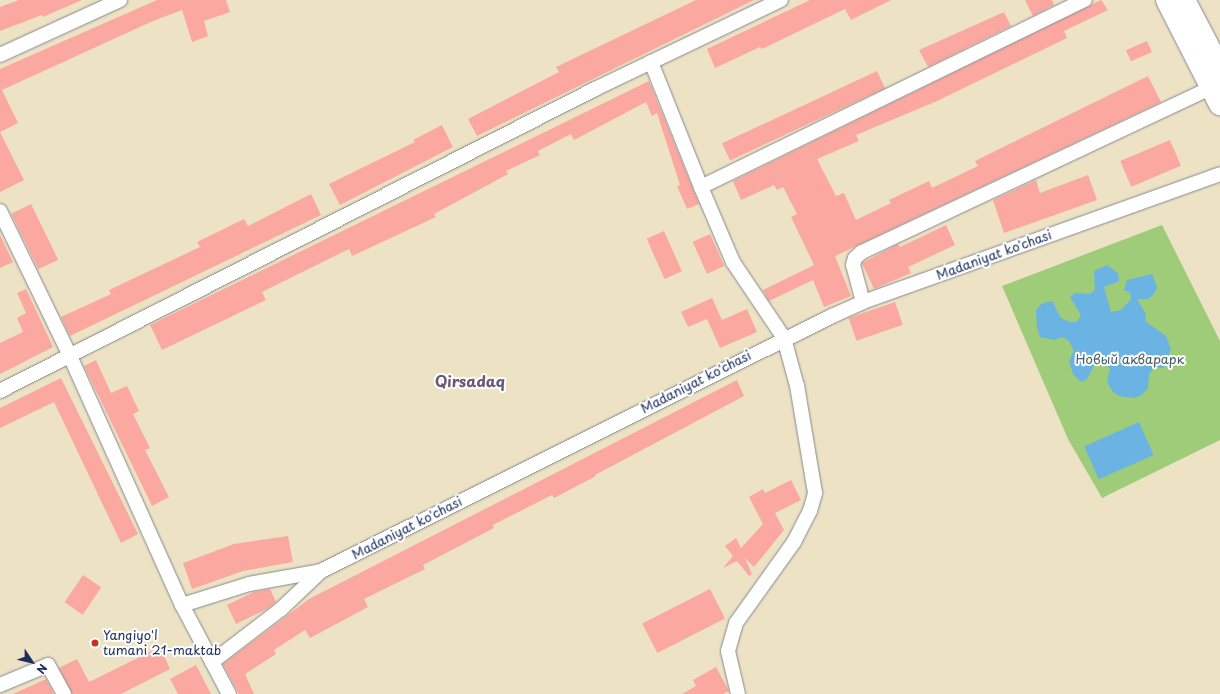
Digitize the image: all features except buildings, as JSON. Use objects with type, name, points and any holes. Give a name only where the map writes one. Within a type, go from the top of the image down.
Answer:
[{"type":"main road","points":[[1167,0],[1217,87]]},
{"type":"main road","points":[[1184,0],[1217,87]]},
{"type":"street","points":[[0,55],[120,0]]},
{"type":"street","points":[[0,391],[652,62],[781,0]]},
{"type":"street","points":[[701,187],[1085,0]]},
{"type":"street","points":[[652,62],[701,187],[733,262],[784,338],[797,386],[815,493],[810,511],[794,542],[736,623],[728,651],[738,694]]},
{"type":"street","points":[[863,302],[853,265],[855,258],[862,252],[1217,87]]},
{"type":"street","name":"Madaniyat ko'chasi","points":[[182,605],[249,584],[321,571],[784,338],[863,302],[1220,174]]},
{"type":"street","points":[[0,211],[70,356],[182,605],[229,694]]},
{"type":"street","points":[[212,662],[281,609],[321,571]]},
{"type":"street","points":[[0,685],[48,665],[64,694]]},
{"type":"green space","name":"Новый акварарк","points":[[1162,225],[1220,341],[1220,440],[1102,498],[1068,439],[1002,286]]},
{"type":"water","points":[[1107,265],[1118,273],[1119,281],[1104,287],[1111,312],[1121,310],[1131,299],[1130,293],[1124,290],[1127,280],[1152,274],[1157,287],[1154,294],[1148,299],[1137,299],[1146,314],[1145,321],[1166,336],[1171,349],[1164,368],[1154,368],[1149,374],[1148,388],[1142,395],[1134,398],[1119,396],[1113,392],[1107,382],[1110,369],[1104,361],[1096,362],[1087,379],[1081,382],[1073,374],[1069,361],[1074,351],[1069,341],[1062,337],[1054,340],[1040,337],[1037,328],[1036,310],[1041,304],[1052,301],[1061,318],[1070,322],[1077,322],[1081,315],[1070,297],[1075,293],[1090,294],[1095,290],[1094,271]]},
{"type":"water","points":[[1139,422],[1154,455],[1099,479],[1084,446]]},
{"type":"place","name":"Yangiyo'l tumani 21-maktab","points":[[95,643]]},
{"type":"district","name":"Qirsadaq","points":[[470,381]]}]
